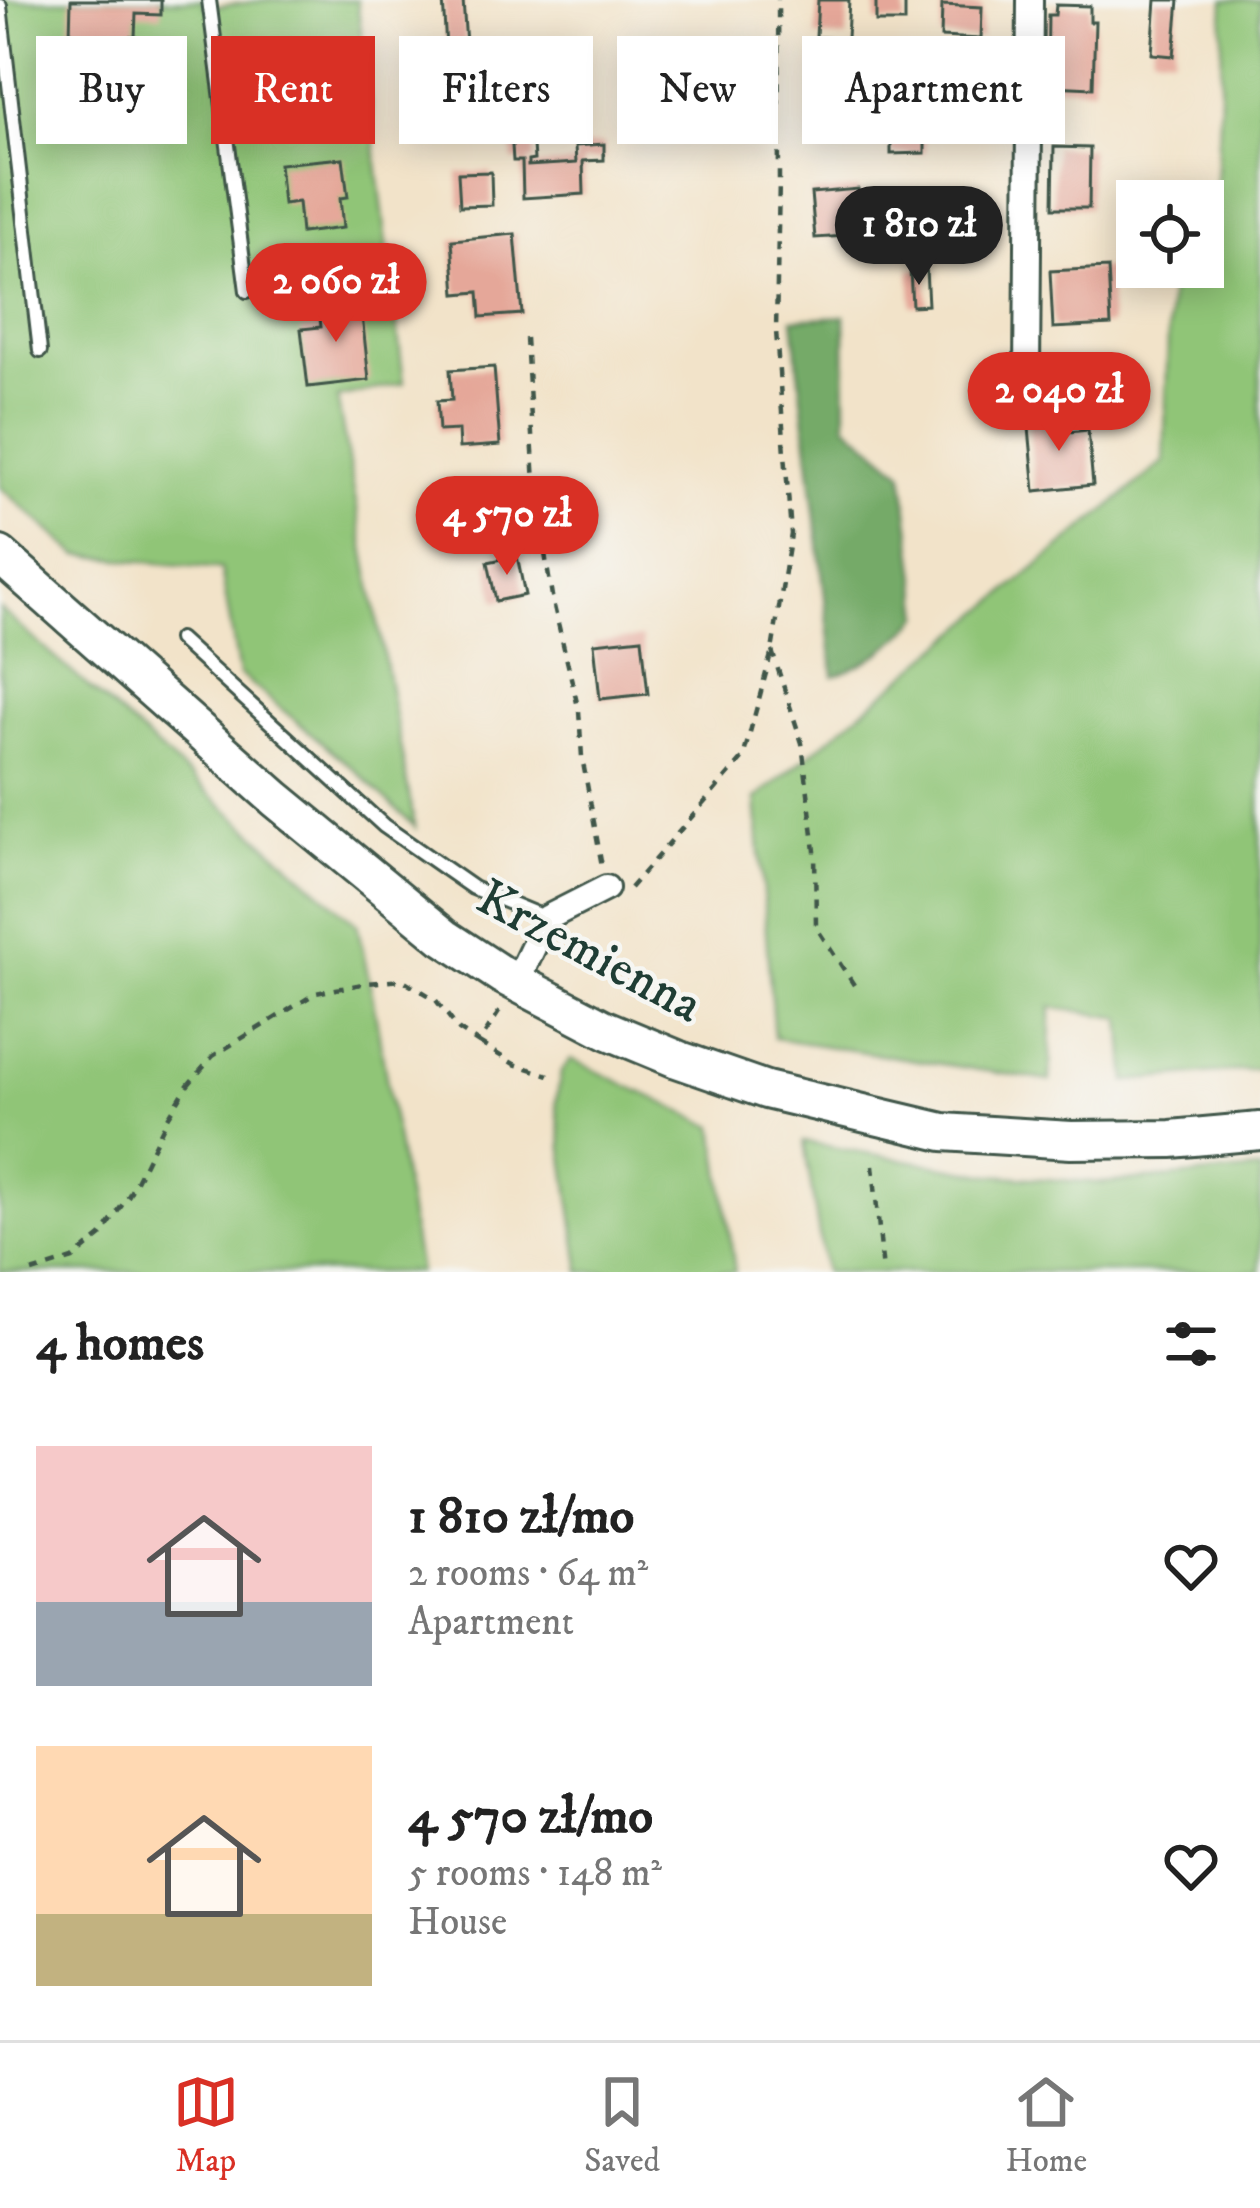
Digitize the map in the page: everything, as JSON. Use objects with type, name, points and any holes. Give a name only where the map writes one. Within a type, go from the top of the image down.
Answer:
[{"type":"main road","name":"Krzemienna","points":[[0,555],[372,880],[461,949],[607,1030],[743,1082],[943,1132],[1091,1140],[1260,1131]]},
{"type":"street","points":[[1027,374],[1030,0]]},
{"type":"street","points":[[516,983],[547,918],[606,888]]},
{"type":"lane","points":[[208,0],[247,291]]},
{"type":"lane","points":[[0,6],[40,351]]},
{"type":"lane","points":[[179,639],[384,826],[473,888],[547,918]]},
{"type":"path","points":[[526,338],[536,499],[579,711],[581,757],[606,888],[630,887],[743,758],[772,651],[790,534],[776,332],[778,0]]},
{"type":"path","points":[[772,651],[802,742],[815,851],[816,927],[854,985]]},
{"type":"path","points":[[32,1272],[73,1259],[101,1236],[129,1195],[166,1119],[213,1056],[316,993],[403,980],[435,999],[459,1030],[514,1064],[549,1075]]},
{"type":"path","points":[[479,1043],[516,983]]},
{"type":"path","points":[[873,1165],[883,1272]]},
{"type":"green space","points":[[0,0],[203,0],[205,8],[267,0],[357,0],[361,36],[211,36],[211,144],[375,144],[404,383],[337,398],[415,827],[352,767],[239,674],[221,569],[78,555],[0,487]]},
{"type":"green space","points":[[1224,0],[1260,0],[1260,1069],[1127,1081],[1122,1018],[1051,1007],[1050,1081],[774,1038],[756,799],[1164,462],[1170,288],[1224,288],[1224,180],[1216,180]]},
{"type":"green space","points":[[845,316],[846,424],[903,472],[922,615],[881,652],[834,676],[793,319]]},
{"type":"green space","points":[[0,609],[357,924],[419,1272],[0,1272]]},
{"type":"green space","points":[[571,1059],[715,1127],[735,1272],[581,1272],[556,1102],[561,1072]]},
{"type":"green space","points":[[804,1142],[991,1175],[1102,1183],[1260,1170],[1260,1272],[825,1272]]},
{"type":"building","points":[[71,0],[161,0],[161,15],[136,14],[135,36],[70,36]]},
{"type":"building","points":[[443,0],[463,0],[465,36],[445,36]]},
{"type":"building","points":[[818,0],[849,0],[847,36],[816,36]]},
{"type":"building","points":[[876,0],[905,0],[905,22],[876,22]]},
{"type":"building","points":[[1156,0],[1179,0],[1174,56],[1152,54]]},
{"type":"building","points":[[942,5],[982,7],[981,36],[941,36]]},
{"type":"building","points":[[1056,5],[1090,6],[1090,22],[1095,22],[1093,88],[1065,87],[1065,36],[1048,36],[1048,15],[1055,15]]},
{"type":"building","points":[[512,144],[533,144],[534,160],[528,166],[576,163],[575,146],[604,144],[604,160],[583,161],[584,194],[523,198],[522,161],[513,161]]},
{"type":"building","points":[[891,144],[925,144],[925,153],[891,154]]},
{"type":"building","points":[[1054,147],[1090,148],[1089,208],[1053,208]]},
{"type":"building","points":[[343,158],[348,197],[340,198],[343,228],[301,233],[298,202],[283,204],[279,164]]},
{"type":"building","points":[[491,172],[492,205],[460,206],[458,173]]},
{"type":"building","points":[[858,189],[862,235],[815,238],[811,193]]},
{"type":"building","points":[[515,234],[522,314],[481,317],[479,292],[456,294],[452,240]]},
{"type":"building","points":[[1108,268],[1111,325],[1053,328],[1050,271]]},
{"type":"building","points":[[926,269],[928,305],[912,306],[910,270]]},
{"type":"building","points":[[360,297],[369,380],[308,387],[301,329],[321,327],[318,301]]},
{"type":"building","points":[[494,367],[500,445],[459,448],[458,430],[439,431],[437,401],[452,400],[450,370]]},
{"type":"building","points":[[1066,413],[1068,432],[1088,430],[1093,485],[1035,491],[1028,417]]},
{"type":"building","points":[[517,556],[525,595],[496,601],[488,562]]},
{"type":"building","points":[[642,638],[648,694],[600,699],[594,643]]}]
